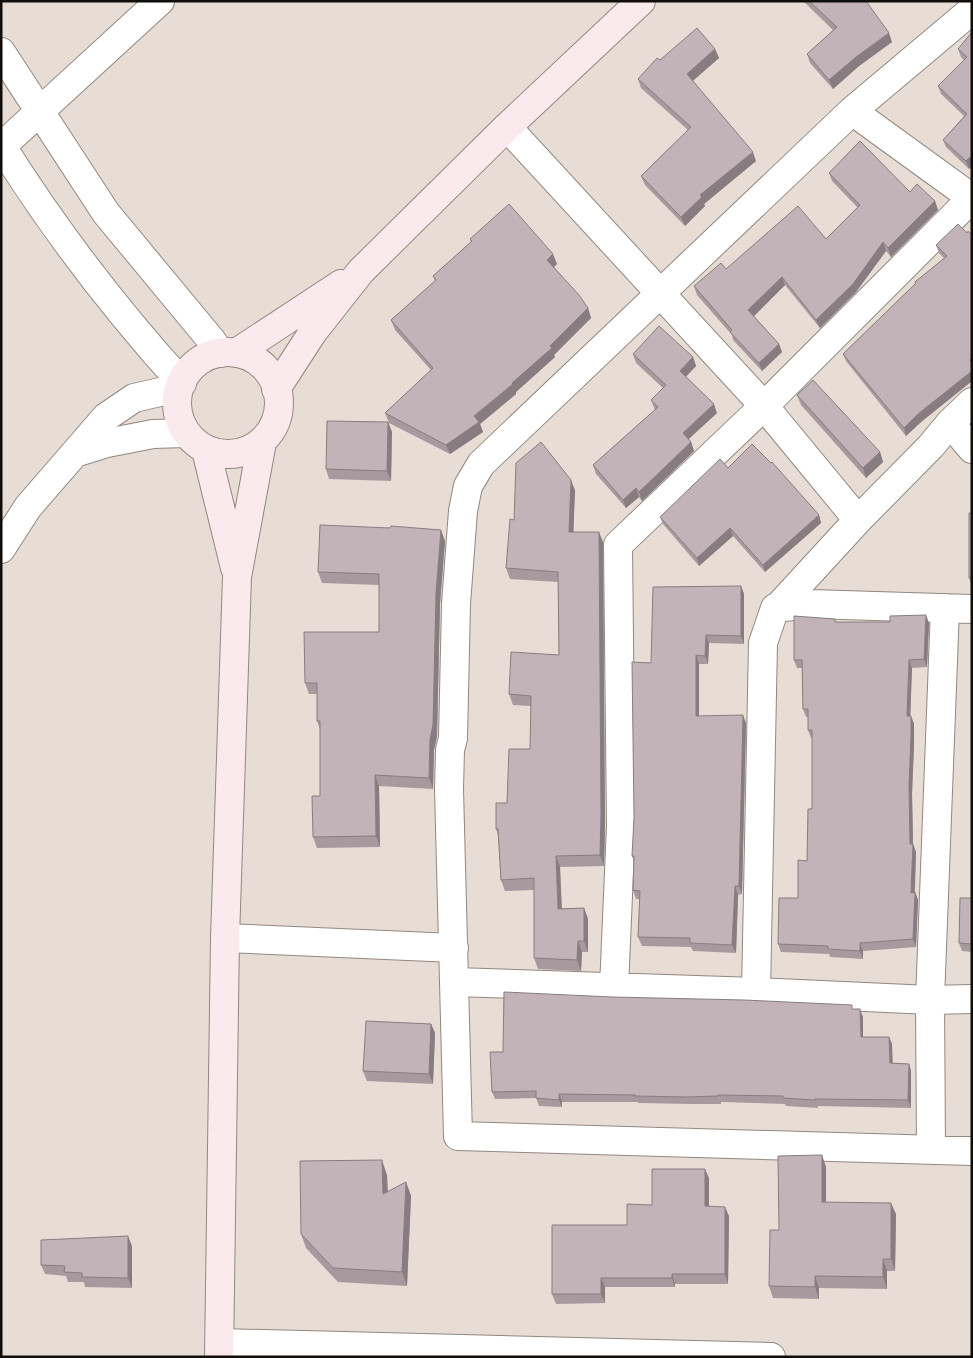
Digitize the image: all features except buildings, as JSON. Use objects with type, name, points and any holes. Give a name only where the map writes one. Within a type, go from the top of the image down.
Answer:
[{"type":"main road","points":[[276,389],[313,332],[361,271],[507,127],[641,1]]},
{"type":"main road","points":[[228,353],[361,271]]},
{"type":"main road","points":[[196,442],[221,454],[235,454],[249,450],[262,442],[271,431],[277,418],[279,403],[271,376],[262,365],[250,357],[228,353],[206,357],[194,365],[180,387],[177,406],[180,420],[196,442],[237,577]]},
{"type":"main road","points":[[220,1350],[225,938],[237,577],[262,442]]},
{"type":"street","points":[[1,549],[28,507],[106,417],[134,398],[180,387],[92,277],[34,197],[2,146],[160,1]]},
{"type":"street","points":[[966,1],[972,8],[852,111],[482,464],[468,486],[462,511],[456,604],[449,789],[458,1136],[972,1151]]},
{"type":"street","points":[[1,52],[106,213],[212,341],[228,353]]},
{"type":"street","points":[[614,988],[621,826],[618,545],[764,406],[972,198],[852,111]]},
{"type":"street","points":[[507,127],[764,406],[858,520]]},
{"type":"street","points":[[756,992],[763,643],[775,608],[779,606],[858,520],[972,402]]},
{"type":"street","points":[[950,423],[972,450]]},
{"type":"street","points":[[75,453],[107,443],[153,434],[196,442]]},
{"type":"street","points":[[775,608],[811,604],[972,609]]},
{"type":"street","points":[[930,1149],[930,1000],[945,608]]},
{"type":"street","points":[[225,938],[454,948]]},
{"type":"street","points":[[454,982],[930,1000],[972,999]]},
{"type":"street","points":[[220,1350],[771,1357]]}]
